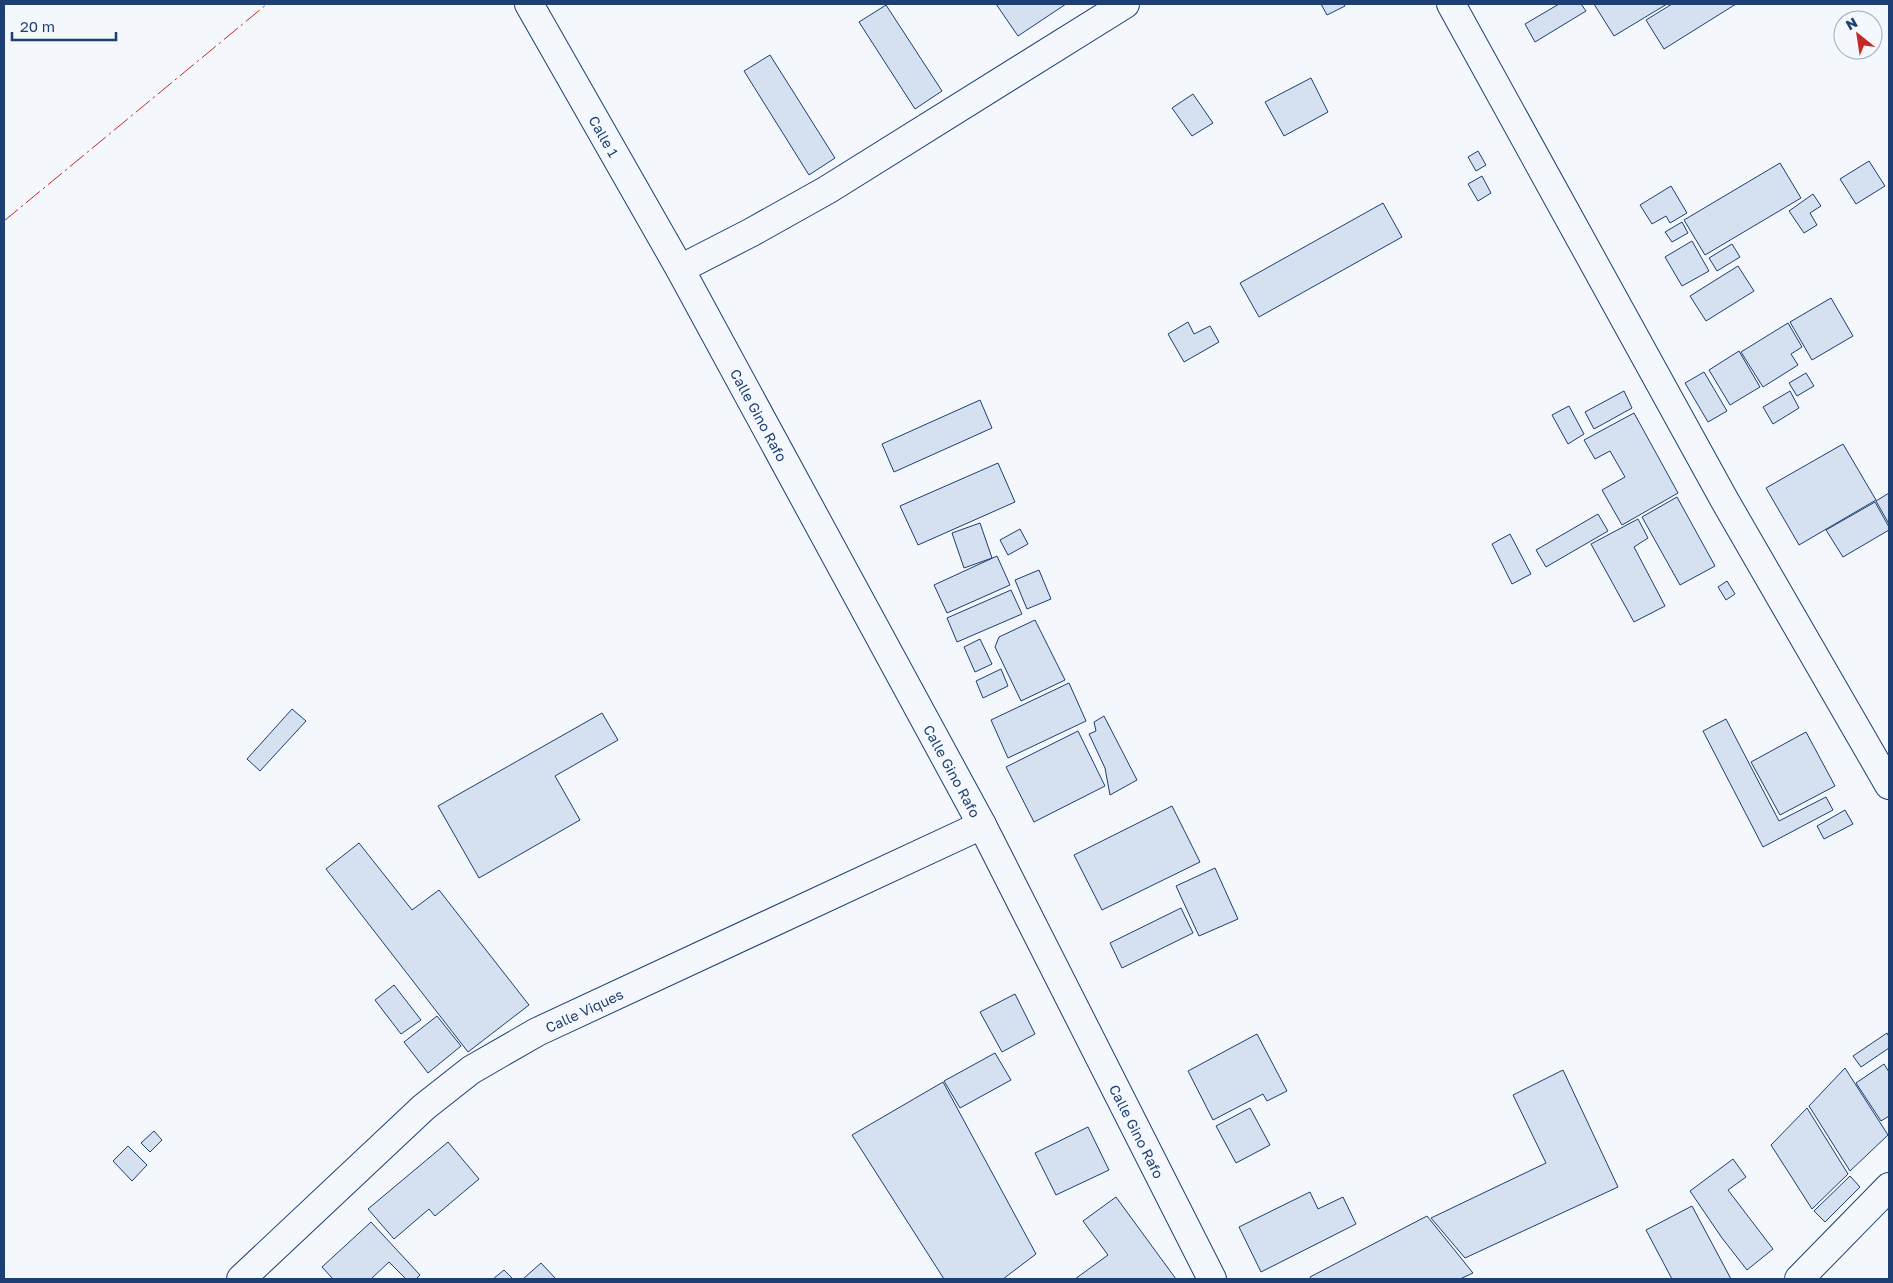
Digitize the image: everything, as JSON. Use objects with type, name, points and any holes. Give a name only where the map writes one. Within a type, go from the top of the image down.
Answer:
[{"type":"street","name":"Calle 1","points":[[529,4],[680,269]]},
{"type":"street","points":[[680,269],[827,190],[1125,4]]},
{"type":"street","points":[[1451,4],[1725,501],[1889,785]]},
{"type":"street","name":"Calle Gino Rafo","points":[[680,269],[982,825],[1212,1279]]},
{"type":"street","name":"Calle Viques","points":[[241,1279],[424,1107],[471,1070],[537,1032],[982,825]]},
{"type":"street","points":[[1799,1279],[1889,1188]]},
{"type":"building","points":[[996,4],[1066,4],[1018,36]]},
{"type":"building","points":[[1321,4],[1344,4],[1345,6],[1327,15]]},
{"type":"building","points":[[1559,4],[1581,4],[1586,11],[1535,42],[1525,24]]},
{"type":"building","points":[[1594,4],[1667,4],[1614,36]]},
{"type":"building","points":[[1672,4],[1736,4],[1664,49],[1646,20]]},
{"type":"building","points":[[886,5],[942,91],[915,109],[859,22]]},
{"type":"building","points":[[770,55],[835,158],[809,175],[744,71]]},
{"type":"building","points":[[1311,78],[1328,112],[1284,136],[1265,102]]},
{"type":"building","points":[[1193,94],[1213,123],[1192,136],[1172,108]]},
{"type":"building","points":[[1478,151],[1486,165],[1476,171],[1468,157]]},
{"type":"building","points":[[1869,161],[1885,186],[1856,204],[1840,179]]},
{"type":"building","points":[[1780,163],[1801,198],[1705,255],[1684,220]]},
{"type":"building","points":[[1482,176],[1491,193],[1478,201],[1468,184]]},
{"type":"building","points":[[1671,186],[1687,213],[1670,223],[1666,216],[1652,224],[1640,205]]},
{"type":"building","points":[[1813,194],[1821,206],[1810,213],[1817,225],[1804,233],[1789,211]]},
{"type":"building","points":[[1383,203],[1402,237],[1259,317],[1240,283]]},
{"type":"building","points":[[1682,222],[1688,233],[1672,242],[1665,232]]},
{"type":"building","points":[[1692,241],[1709,271],[1682,286],[1665,257]]},
{"type":"building","points":[[1732,244],[1740,257],[1717,271],[1709,258]]},
{"type":"building","points":[[1738,266],[1754,291],[1706,321],[1690,296]]},
{"type":"building","points":[[1831,298],[1853,336],[1812,360],[1790,322]]},
{"type":"building","points":[[1188,322],[1194,334],[1210,326],[1219,342],[1184,362],[1168,334]]},
{"type":"building","points":[[1788,323],[1802,347],[1791,354],[1798,365],[1763,387],[1741,352]]},
{"type":"building","points":[[1739,351],[1760,387],[1730,405],[1709,370]]},
{"type":"building","points":[[1704,372],[1727,411],[1708,422],[1685,383]]},
{"type":"building","points":[[1806,373],[1814,386],[1797,396],[1789,383]]},
{"type":"building","points":[[1624,391],[1632,408],[1594,429],[1585,412]]},
{"type":"building","points":[[1790,391],[1799,408],[1773,424],[1763,407]]},
{"type":"building","points":[[980,400],[992,428],[894,472],[882,444]]},
{"type":"building","points":[[1569,406],[1584,434],[1568,444],[1552,415]]},
{"type":"building","points":[[1634,413],[1678,493],[1622,525],[1602,490],[1625,477],[1610,451],[1595,459],[1584,440]]},
{"type":"building","points":[[1843,444],[1876,500],[1799,545],[1766,488]]},
{"type":"building","points":[[998,463],[1015,502],[918,545],[900,506]]},
{"type":"building","points":[[1889,493],[1889,524],[1876,501]]},
{"type":"building","points":[[1677,497],[1715,566],[1680,585],[1642,517]]},
{"type":"building","points":[[1875,502],[1889,530],[1843,557],[1826,530]]},
{"type":"building","points":[[1598,514],[1608,531],[1546,567],[1536,550]]},
{"type":"building","points":[[1638,519],[1648,538],[1634,547],[1665,606],[1634,622],[1591,544]]},
{"type":"building","points":[[980,523],[992,558],[964,568],[952,533]]},
{"type":"building","points":[[1020,529],[1028,544],[1008,555],[1000,540]]},
{"type":"building","points":[[1510,534],[1531,574],[1512,584],[1492,544]]},
{"type":"building","points":[[997,556],[1010,585],[947,613],[934,585]]},
{"type":"building","points":[[1039,570],[1051,599],[1027,609],[1015,580]]},
{"type":"building","points":[[1727,581],[1735,594],[1726,600],[1718,587]]},
{"type":"building","points":[[1011,590],[1022,614],[957,642],[947,618]]},
{"type":"building","points":[[1035,620],[1065,680],[1021,701],[995,647],[999,637]]},
{"type":"building","points":[[980,639],[992,664],[975,672],[964,647]]},
{"type":"building","points":[[1001,669],[1008,686],[983,698],[976,681]]},
{"type":"building","points":[[1069,683],[1086,721],[1008,758],[991,720]]},
{"type":"building","points":[[292,709],[306,721],[260,771],[247,759]]},
{"type":"building","points":[[602,713],[618,740],[555,776],[580,820],[479,878],[438,806]]},
{"type":"building","points":[[1104,716],[1137,780],[1110,795],[1105,768],[1089,734],[1096,731],[1094,722]]},
{"type":"building","points":[[1726,719],[1779,821],[1826,797],[1833,810],[1763,847],[1703,731]]},
{"type":"building","points":[[1078,731],[1105,786],[1034,822],[1006,767]]},
{"type":"building","points":[[1806,732],[1835,786],[1780,815],[1751,762]]},
{"type":"building","points":[[1172,806],[1200,862],[1102,910],[1074,855]]},
{"type":"building","points":[[1845,810],[1853,824],[1824,839],[1817,826]]},
{"type":"building","points":[[359,843],[412,910],[439,890],[529,1005],[468,1052],[326,869]]},
{"type":"building","points":[[1215,868],[1238,919],[1199,936],[1176,886]]},
{"type":"building","points":[[1181,908],[1193,933],[1122,968],[1110,943]]},
{"type":"building","points":[[394,985],[421,1020],[401,1034],[375,1000]]},
{"type":"building","points":[[1015,994],[1035,1034],[1002,1052],[980,1012]]},
{"type":"building","points":[[437,1016],[461,1046],[428,1073],[404,1042]]},
{"type":"building","points":[[1887,1033],[1889,1048],[1861,1067],[1853,1056]]},
{"type":"building","points":[[1257,1034],[1287,1091],[1267,1101],[1263,1094],[1213,1120],[1188,1071]]},
{"type":"building","points":[[995,1053],[1011,1080],[960,1108],[944,1081]]},
{"type":"building","points":[[1884,1064],[1889,1072],[1889,1116],[1881,1121],[1856,1083]]},
{"type":"building","points":[[1845,1068],[1888,1135],[1850,1171],[1809,1106]]},
{"type":"building","points":[[1563,1070],[1618,1187],[1465,1258],[1431,1218],[1546,1163],[1513,1095]]},
{"type":"building","points":[[943,1082],[1036,1254],[1003,1279],[944,1279],[852,1135]]},
{"type":"building","points":[[1250,1108],[1270,1145],[1236,1163],[1216,1126]]},
{"type":"building","points":[[1807,1108],[1848,1174],[1812,1209],[1771,1145]]},
{"type":"building","points":[[1088,1127],[1109,1170],[1056,1195],[1035,1153]]},
{"type":"building","points":[[154,1131],[162,1140],[150,1152],[141,1143]]},
{"type":"building","points":[[448,1142],[479,1179],[435,1216],[429,1209],[394,1239],[368,1209]]},
{"type":"building","points":[[128,1146],[147,1165],[132,1181],[113,1161]]},
{"type":"building","points":[[1733,1159],[1746,1177],[1728,1190],[1773,1249],[1747,1270],[1722,1238],[1690,1191]]},
{"type":"building","points":[[1850,1176],[1860,1187],[1825,1222],[1814,1211]]},
{"type":"building","points":[[1310,1192],[1318,1209],[1343,1197],[1356,1224],[1261,1272],[1239,1227]]},
{"type":"building","points":[[1116,1197],[1176,1279],[1075,1279],[1108,1255],[1083,1221]]},
{"type":"building","points":[[1692,1206],[1731,1279],[1672,1279],[1646,1230]]},
{"type":"building","points":[[1427,1216],[1473,1273],[1460,1279],[1311,1279],[1310,1277]]},
{"type":"building","points":[[371,1222],[420,1275],[416,1279],[406,1279],[389,1262],[371,1279],[333,1279],[322,1267]]},
{"type":"building","points":[[541,1263],[556,1279],[523,1279]]},
{"type":"building","points":[[504,1270],[513,1279],[493,1279]]},
{"type":"power","points":[[4,221],[267,4]]}]
